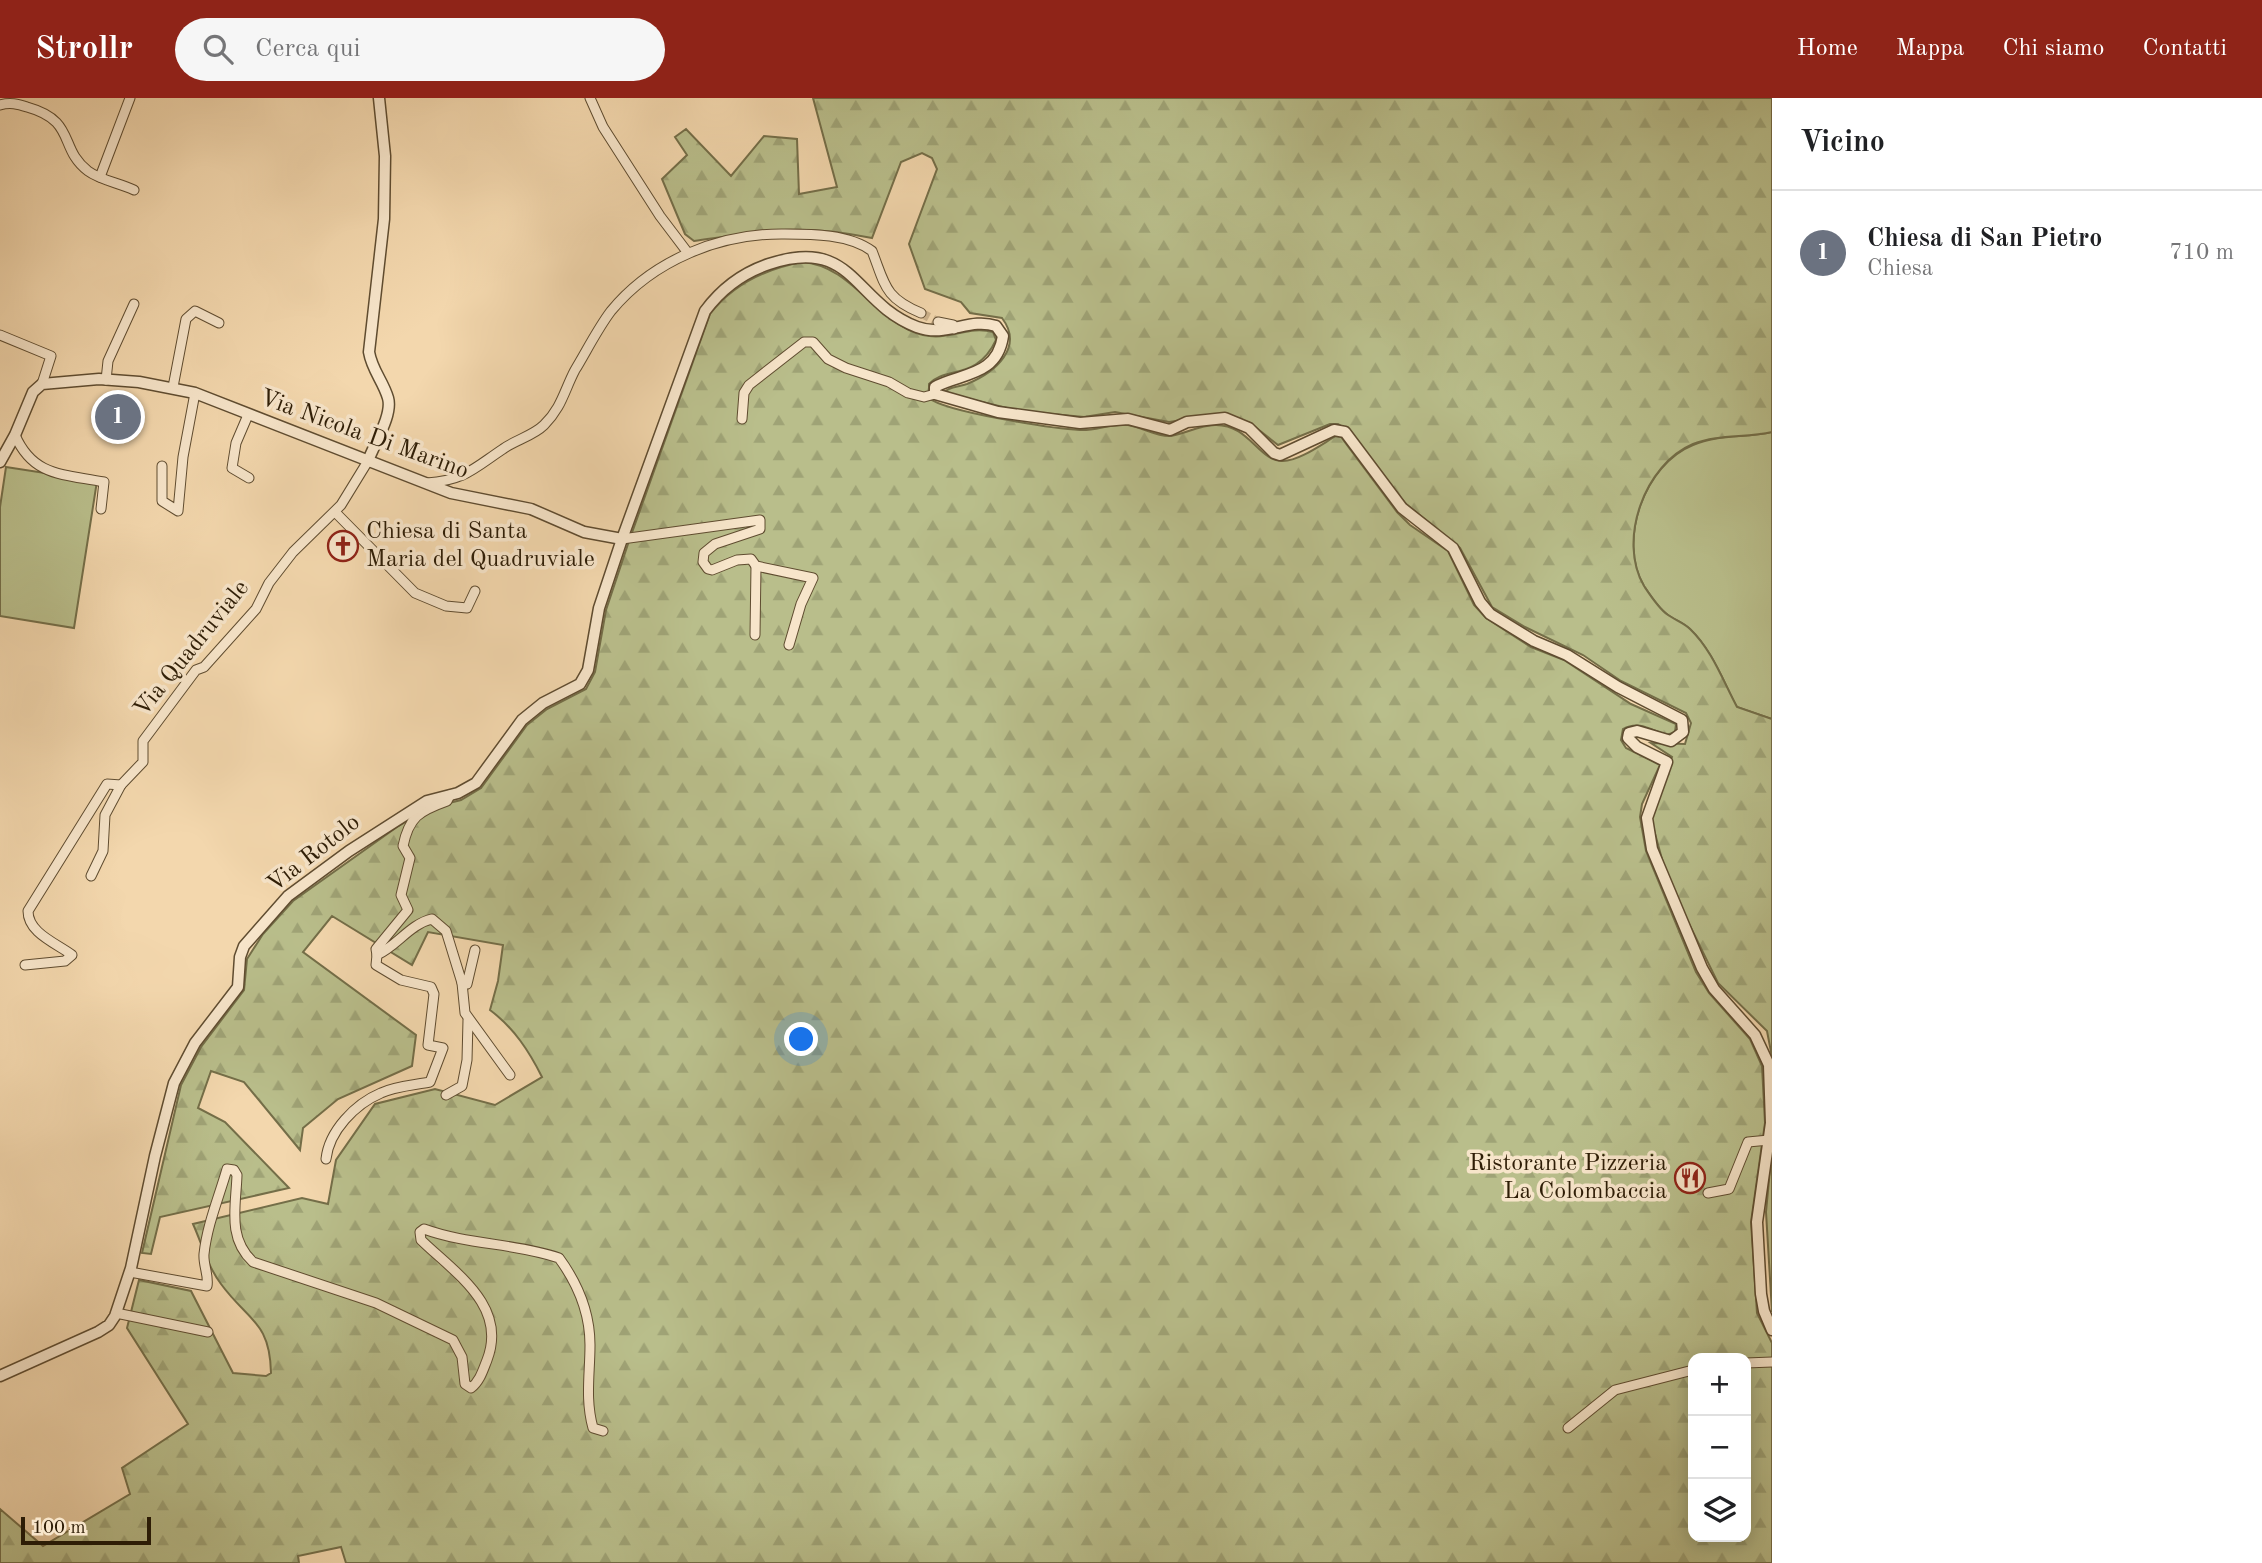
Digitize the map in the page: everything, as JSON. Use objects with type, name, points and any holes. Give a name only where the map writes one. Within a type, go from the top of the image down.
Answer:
[{"type":"street","points":[[100,177],[130,98]]},
{"type":"street","points":[[368,461],[388,412],[389,401],[372,368],[369,352],[384,219],[385,156],[379,98]]},
{"type":"street","points":[[590,98],[603,127],[660,216],[688,253]]},
{"type":"street","points":[[0,105],[17,104],[47,112],[63,130],[81,164],[100,177],[134,190]]},
{"type":"street","points":[[426,483],[462,478],[505,447],[544,425],[566,397],[573,373],[609,314],[625,296],[688,253],[727,238],[754,234],[836,237],[872,251],[878,274],[889,293],[921,313]]},
{"type":"street","name":"Via Rotolo","points":[[0,1376],[98,1332],[109,1325],[116,1313],[130,1272],[174,1083],[195,1043],[237,987],[244,946],[288,896],[349,850],[427,801],[450,795],[476,783],[522,720],[543,703],[580,684],[589,670],[599,608],[622,539],[697,327],[714,299],[734,281],[762,267],[791,258],[819,257],[839,266],[885,308],[906,321],[934,331],[990,324],[1001,331],[1002,342],[993,359],[968,377],[937,385],[935,394]]},
{"type":"street","points":[[106,380],[108,361],[134,304]]},
{"type":"street","points":[[173,387],[186,319],[195,311],[219,323]]},
{"type":"street","points":[[938,322],[953,325],[954,329]]},
{"type":"street","points":[[0,335],[51,356],[42,384],[33,392],[0,462]]},
{"type":"street","points":[[741,419],[744,393],[750,385],[804,342],[813,342],[821,353],[834,363],[889,382],[908,393],[924,397],[935,394],[998,412],[1080,424],[1128,419],[1170,430],[1187,422],[1225,418],[1249,428],[1273,453],[1280,455],[1339,429],[1345,432],[1402,508],[1453,548],[1480,602],[1490,614],[1534,641],[1567,655],[1618,688],[1682,720],[1683,732],[1671,741],[1637,731],[1629,733],[1628,738],[1631,744],[1667,762],[1667,768],[1648,806],[1647,827],[1652,849],[1702,968],[1714,989],[1739,1015],[1763,1050],[1770,1074],[1769,1140],[1757,1222],[1762,1303],[1772,1331]]},
{"type":"street","name":"Via Nicola Di Marino","points":[[42,384],[106,380],[173,387],[195,393],[451,493],[531,509],[584,532],[622,539]]},
{"type":"street","points":[[162,466],[162,501],[178,511],[183,457],[195,393]]},
{"type":"street","points":[[248,415],[236,443],[232,468],[249,478]]},
{"type":"street","points":[[15,435],[22,451],[39,469],[104,482],[101,509]]},
{"type":"street","name":"Via Quadruviale","points":[[91,876],[103,851],[105,815],[121,785],[143,762],[143,741],[196,670],[204,667],[256,609],[269,583],[293,552],[335,512],[368,461]]},
{"type":"street","points":[[335,512],[415,593],[446,606],[467,608],[475,591]]},
{"type":"street","points":[[622,539],[760,520],[762,527],[757,531],[715,544],[702,558],[708,569],[751,559],[756,566],[755,635]]},
{"type":"street","points":[[756,566],[813,578],[801,604],[789,645]]},
{"type":"street","name":"Via Quadruviale","points":[[24,965],[65,961],[72,956],[33,928],[28,921],[28,911],[107,784],[121,785]]},
{"type":"street","points":[[326,1159],[336,1130],[365,1102],[382,1092],[430,1082],[443,1048],[428,1045],[434,994],[431,987],[387,974],[376,965],[376,949],[408,910],[401,895],[410,858],[404,846],[408,824],[428,808],[447,801],[450,795]]},
{"type":"street","points":[[377,955],[388,950],[410,930],[432,919],[446,931],[462,983],[468,1018],[467,1060],[462,1086],[446,1095]]},
{"type":"street","points":[[462,983],[467,984],[475,950]]},
{"type":"street","points":[[468,1018],[510,1074]]},
{"type":"street","points":[[1708,1193],[1729,1189],[1748,1142],[1769,1140]]},
{"type":"street","points":[[130,1272],[207,1286],[209,1277],[204,1258],[209,1229],[228,1170],[234,1170],[237,1175],[233,1201],[237,1238],[242,1252],[253,1262],[376,1304],[453,1340],[461,1357],[465,1384],[471,1388],[478,1383],[489,1354],[491,1321],[484,1302],[421,1240],[420,1232],[424,1229],[470,1243],[539,1251],[559,1258],[573,1277],[582,1298],[590,1346],[588,1409],[593,1428],[603,1431]]},
{"type":"street","points":[[116,1313],[208,1332]]},
{"type":"street","points":[[1751,1363],[1772,1362]]},
{"type":"street","points":[[1568,1428],[1615,1390],[1688,1371]]},
{"type":"green space","points":[[813,98],[1772,98],[1772,432],[1703,441],[1676,454],[1661,468],[1640,505],[1634,547],[1636,568],[1644,586],[1665,612],[1698,637],[1711,656],[1737,707],[1772,719],[1772,1057],[1767,1031],[1718,983],[1668,881],[1651,819],[1672,757],[1651,743],[1685,744],[1691,723],[1686,713],[1621,681],[1583,655],[1525,627],[1492,607],[1460,548],[1405,503],[1348,430],[1338,424],[1330,424],[1278,445],[1250,423],[1224,414],[1169,422],[1115,412],[1084,417],[1020,411],[944,393],[988,373],[1004,357],[1010,339],[1002,318],[970,313],[961,302],[925,289],[909,244],[937,169],[932,158],[922,153],[901,162],[872,238],[847,233],[782,230],[694,241],[685,234],[662,179],[687,155],[675,137],[686,129],[731,176],[764,136],[797,139],[799,194],[837,187]]},
{"type":"green space","points":[[802,262],[818,265],[845,280],[895,322],[922,335],[943,336],[982,330],[993,332],[996,340],[980,362],[944,375],[929,384],[929,398],[956,409],[1048,427],[1086,430],[1128,425],[1169,436],[1209,425],[1227,426],[1245,436],[1267,456],[1283,461],[1303,455],[1336,436],[1341,437],[1397,512],[1410,525],[1448,551],[1474,605],[1486,618],[1531,647],[1564,660],[1631,704],[1676,724],[1675,732],[1667,735],[1645,727],[1629,726],[1623,729],[1621,740],[1626,748],[1660,765],[1642,804],[1640,817],[1646,851],[1696,972],[1709,993],[1750,1039],[1762,1066],[1765,1123],[1751,1222],[1757,1313],[1772,1343],[1772,1563],[346,1563],[341,1547],[298,1556],[299,1563],[0,1563],[0,1509],[43,1546],[130,1494],[122,1468],[188,1424],[127,1328],[139,1280],[191,1291],[233,1373],[266,1376],[271,1373],[267,1342],[262,1332],[216,1277],[193,1224],[302,1198],[328,1204],[336,1160],[375,1104],[435,1089],[495,1105],[542,1077],[520,1040],[490,1010],[498,981],[503,945],[428,932],[412,965],[332,916],[303,952],[416,1035],[412,1066],[338,1099],[303,1128],[300,1150],[244,1082],[211,1071],[198,1108],[225,1122],[289,1188],[160,1217],[151,1254],[142,1253],[181,1085],[201,1047],[244,990],[247,959],[263,934],[293,901],[397,827],[429,808],[461,800],[481,788],[527,725],[547,709],[586,689],[595,672],[606,610],[710,314],[739,286],[763,274]]},
{"type":"green space","points":[[1772,432],[1772,719],[1737,707],[1711,656],[1698,637],[1665,612],[1644,586],[1636,568],[1634,547],[1640,505],[1661,469],[1676,455],[1693,445],[1712,439]]},
{"type":"green space","points":[[6,467],[97,481],[74,628],[0,616],[0,507]]},
{"type":"green space","points":[[1772,1148],[1772,1312],[1766,1212]]},
{"type":"tunnel","points":[[921,313],[938,322]]},
{"type":"place","name":"Chiesa di San Pietro","points":[[118,417]]},
{"type":"place","name":"Chiesa di Santa Maria del Quadruviale","points":[[343,546]]},
{"type":"place","name":"Ristorante Pizzeria La Colombaccia","points":[[1690,1178]]}]
